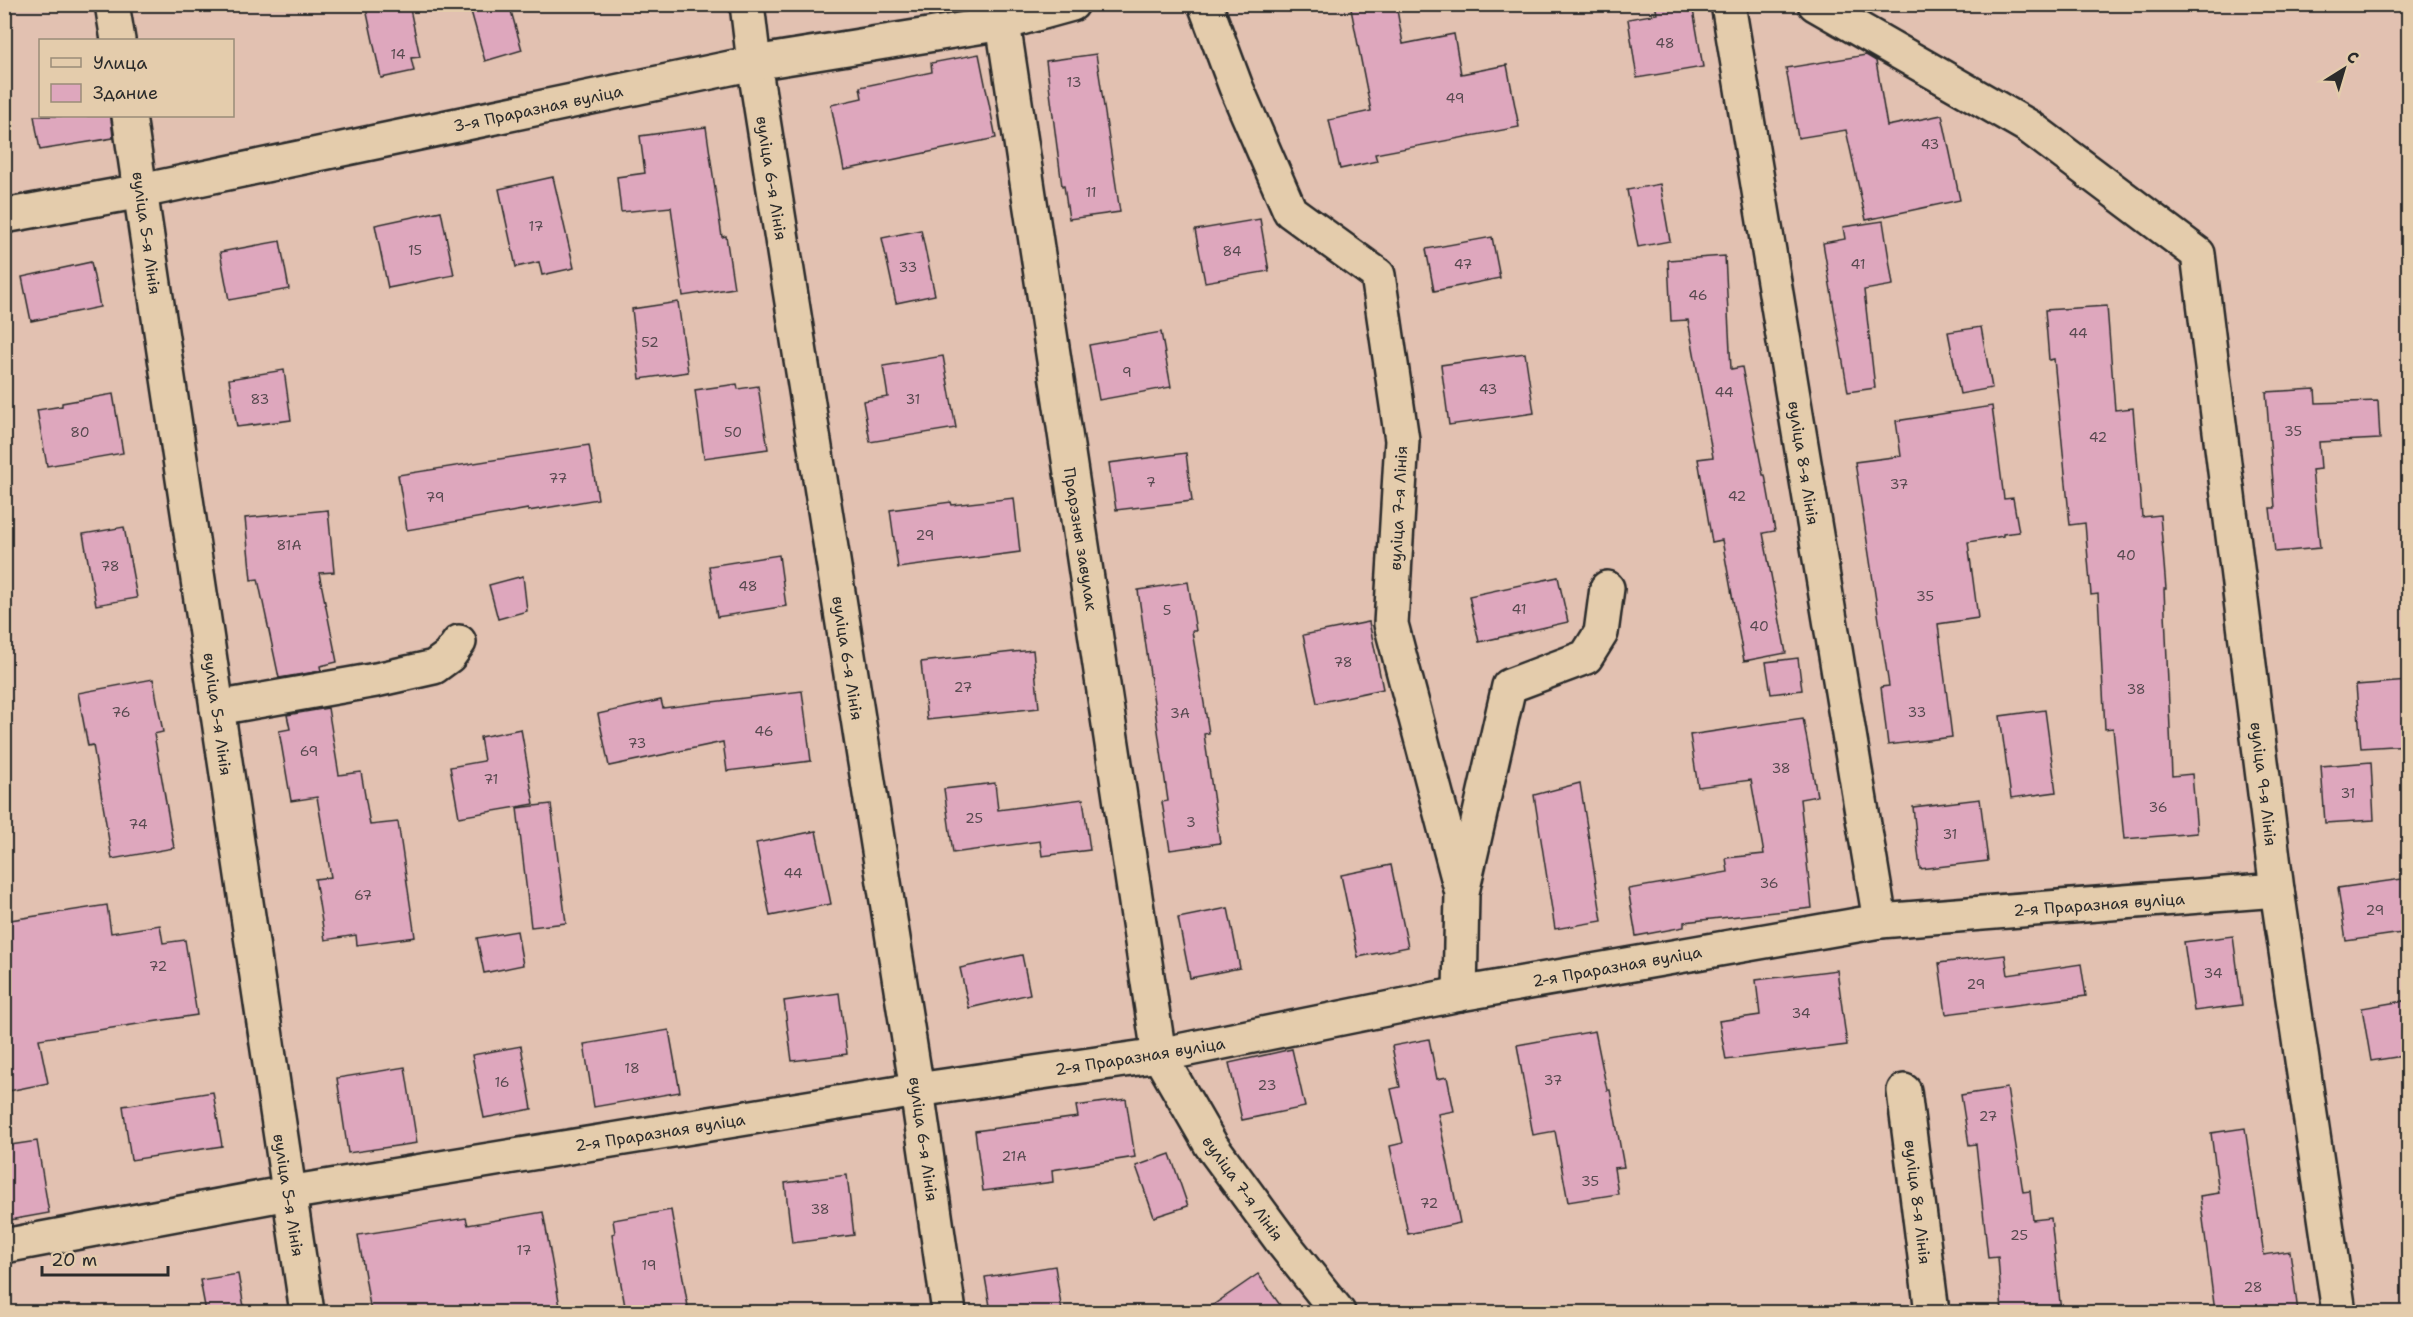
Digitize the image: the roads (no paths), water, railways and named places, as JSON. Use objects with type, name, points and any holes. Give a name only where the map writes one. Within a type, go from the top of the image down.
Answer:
[{"type":"street","points":[[112,4],[118,39]]},
{"type":"street","name":"вуліца 6-я Лінія","points":[[747,4],[754,63],[917,1090],[950,1312]]},
{"type":"street","name":"3-я Праразная вуліца","points":[[4,216],[141,191],[754,63],[1003,23],[1072,4]]},
{"type":"street","name":"вуліца 7-я Лінія","points":[[1205,4],[1236,87],[1290,211],[1378,275],[1402,440],[1391,624],[1462,893],[1460,994]]},
{"type":"street","name":"вуліца 8-я Лінія","points":[[1728,4],[1880,921]]},
{"type":"street","name":"вуліца 9-я Лінія","points":[[1815,4],[2028,126],[2198,254],[2277,890],[2339,1312]]},
{"type":"street","name":"Прарэзны завулак","points":[[1003,23],[1159,1055]]},
{"type":"street","name":"вуліца 5-я Лінія","points":[[129,117],[307,1312]]},
{"type":"street","points":[[1462,893],[1509,686],[1586,657],[1601,633],[1607,588]]},
{"type":"street","points":[[217,708],[376,680],[434,667],[449,656],[459,642]]},
{"type":"street","name":"2-я Праразная вуліца","points":[[4,1246],[288,1193],[917,1090],[1159,1055],[1460,994],[1880,921],[2277,890]]},
{"type":"street","name":"вуліца 7-я Лінія","points":[[1159,1055],[1211,1145],[1283,1244],[1338,1312]]},
{"type":"street","name":"вуліца 8-я Лінія","points":[[1904,1091],[1932,1312]]}]
